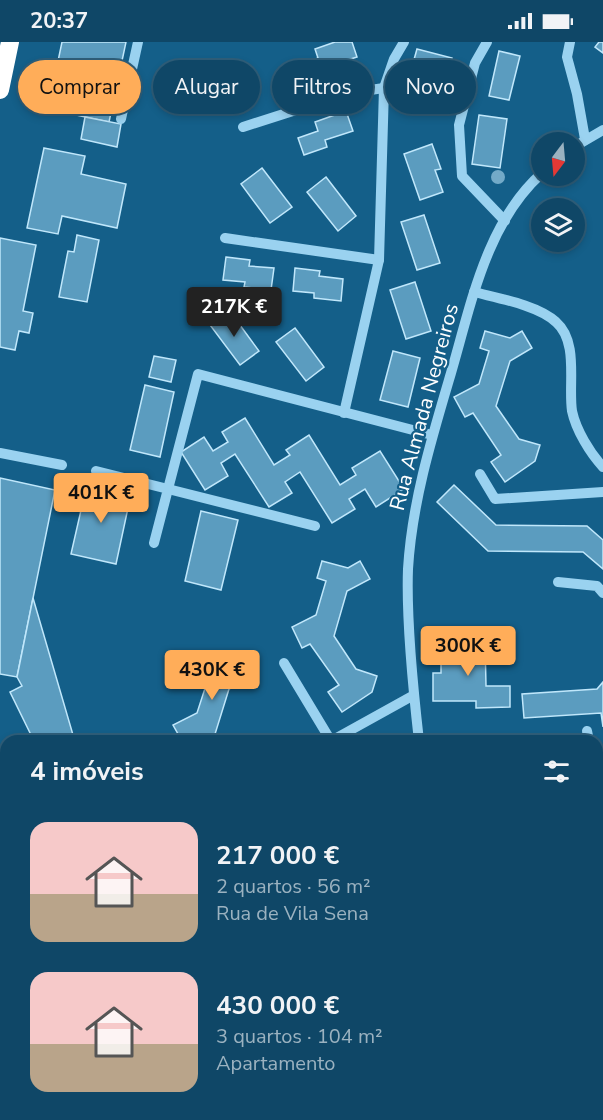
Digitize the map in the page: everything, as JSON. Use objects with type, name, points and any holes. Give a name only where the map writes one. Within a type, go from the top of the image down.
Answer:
[{"type":"highway","points":[[0,90],[10,42]]},
{"type":"street","points":[[121,119],[138,42]]},
{"type":"street","points":[[344,413],[379,260],[384,88],[394,60],[404,42]]},
{"type":"street","points":[[487,42],[475,63],[459,125],[462,176],[505,221]]},
{"type":"street","points":[[570,42],[567,57],[584,132]]},
{"type":"street","points":[[243,127],[349,93],[384,88]]},
{"type":"street","points":[[585,139],[603,130]]},
{"type":"street","name":"Rua Almada Negreiros","points":[[418,735],[414,695],[408,571],[411,531],[432,435],[474,292],[505,221],[517,201],[531,185]]},
{"type":"street","points":[[225,238],[379,260]]},
{"type":"street","points":[[474,292],[520,304],[556,321],[566,336],[573,414],[592,455],[603,467]]},
{"type":"street","points":[[154,543],[198,374],[432,435]]},
{"type":"street","points":[[0,453],[62,465]]},
{"type":"street","points":[[96,471],[315,526]]},
{"type":"street","points":[[480,474],[495,499],[603,492]]},
{"type":"street","points":[[558,582],[597,586],[603,593]]},
{"type":"street","points":[[284,663],[327,735]]},
{"type":"street","points":[[342,735],[414,695]]},
{"type":"building","points":[[62,42],[126,42],[122,60],[58,60]]},
{"type":"building","points":[[335,42],[352,42],[357,57],[347,60],[312,60],[318,58],[315,49]]},
{"type":"building","points":[[599,42],[603,42],[603,53],[595,47]]},
{"type":"building","points":[[417,49],[452,58],[452,60],[414,60]]},
{"type":"building","points":[[499,51],[520,56],[509,100],[489,96]]},
{"type":"building","points":[[71,114],[111,114],[109,122]]},
{"type":"building","points":[[338,114],[347,114],[353,131],[325,140],[327,147],[304,155],[298,138],[318,131],[315,122]]},
{"type":"building","points":[[479,115],[507,119],[500,168],[472,164]]},
{"type":"building","points":[[85,117],[121,124],[117,147],[81,139]]},
{"type":"building","points":[[432,144],[441,169],[435,170],[443,192],[420,200],[404,154]]},
{"type":"building","points":[[44,148],[85,156],[81,174],[126,184],[117,228],[62,216],[58,234],[27,228]]},
{"type":"building","points":[[262,168],[292,207],[270,223],[241,184]]},
{"type":"building","points":[[326,177],[356,216],[338,231],[307,192]]},
{"type":"building","points":[[424,215],[440,263],[417,270],[401,222]]},
{"type":"building","points":[[77,235],[99,240],[87,302],[59,297],[68,251],[74,252]]},
{"type":"building","points":[[0,238],[36,245],[23,311],[33,313],[29,333],[19,331],[15,350],[0,347]]},
{"type":"building","points":[[226,257],[250,260],[249,266],[274,268],[271,290],[244,287],[245,282],[223,280]]},
{"type":"building","points":[[295,268],[320,271],[319,276],[343,279],[341,301],[314,298],[314,293],[293,291]]},
{"type":"building","points":[[415,282],[431,331],[406,339],[390,290]]},
{"type":"building","points":[[229,310],[259,351],[240,365],[210,325]]},
{"type":"building","points":[[295,328],[324,367],[306,381],[276,342]]},
{"type":"building","points":[[485,331],[510,338],[522,331],[532,348],[510,361],[496,406],[519,439],[540,445],[535,461],[505,482],[491,462],[501,455],[473,413],[465,417],[454,397],[479,384],[489,351],[480,348]]},
{"type":"building","points":[[393,351],[420,358],[408,407],[380,400]]},
{"type":"building","points":[[154,356],[176,360],[171,382],[149,377]]},
{"type":"building","points":[[145,385],[174,392],[160,457],[130,450]]},
{"type":"building","points":[[245,418],[274,465],[290,455],[286,450],[309,435],[340,485],[356,475],[352,468],[380,451],[404,489],[376,507],[365,489],[349,499],[355,509],[332,523],[300,472],[285,482],[292,493],[269,507],[235,454],[221,463],[228,476],[205,490],[181,452],[204,437],[213,451],[228,442],[222,432]]},
{"type":"building","points":[[0,478],[55,490],[17,677],[0,674]]},
{"type":"building","points":[[87,484],[131,494],[116,564],[71,554]]},
{"type":"building","points":[[454,485],[496,525],[587,526],[603,540],[603,569],[583,552],[488,551],[437,502]]},
{"type":"building","points":[[201,511],[238,520],[221,590],[185,581]]},
{"type":"building","points":[[322,561],[348,568],[360,561],[370,579],[347,591],[334,636],[356,669],[377,676],[372,692],[342,712],[328,692],[339,685],[310,644],[302,648],[292,627],[316,615],[326,581],[317,578]]},
{"type":"building","points":[[33,598],[73,735],[31,735],[10,692],[22,686],[17,677]]},
{"type":"building","points":[[485,639],[486,686],[510,686],[510,707],[476,708],[476,701],[433,701],[433,673],[441,673],[441,648],[459,648],[459,640]]},
{"type":"building","points":[[204,658],[229,666],[241,659],[251,676],[229,689],[216,735],[179,735],[173,725],[197,713],[208,679],[199,676]]},
{"type":"building","points":[[603,682],[603,727],[601,713],[524,718],[522,694],[597,689]]}]
